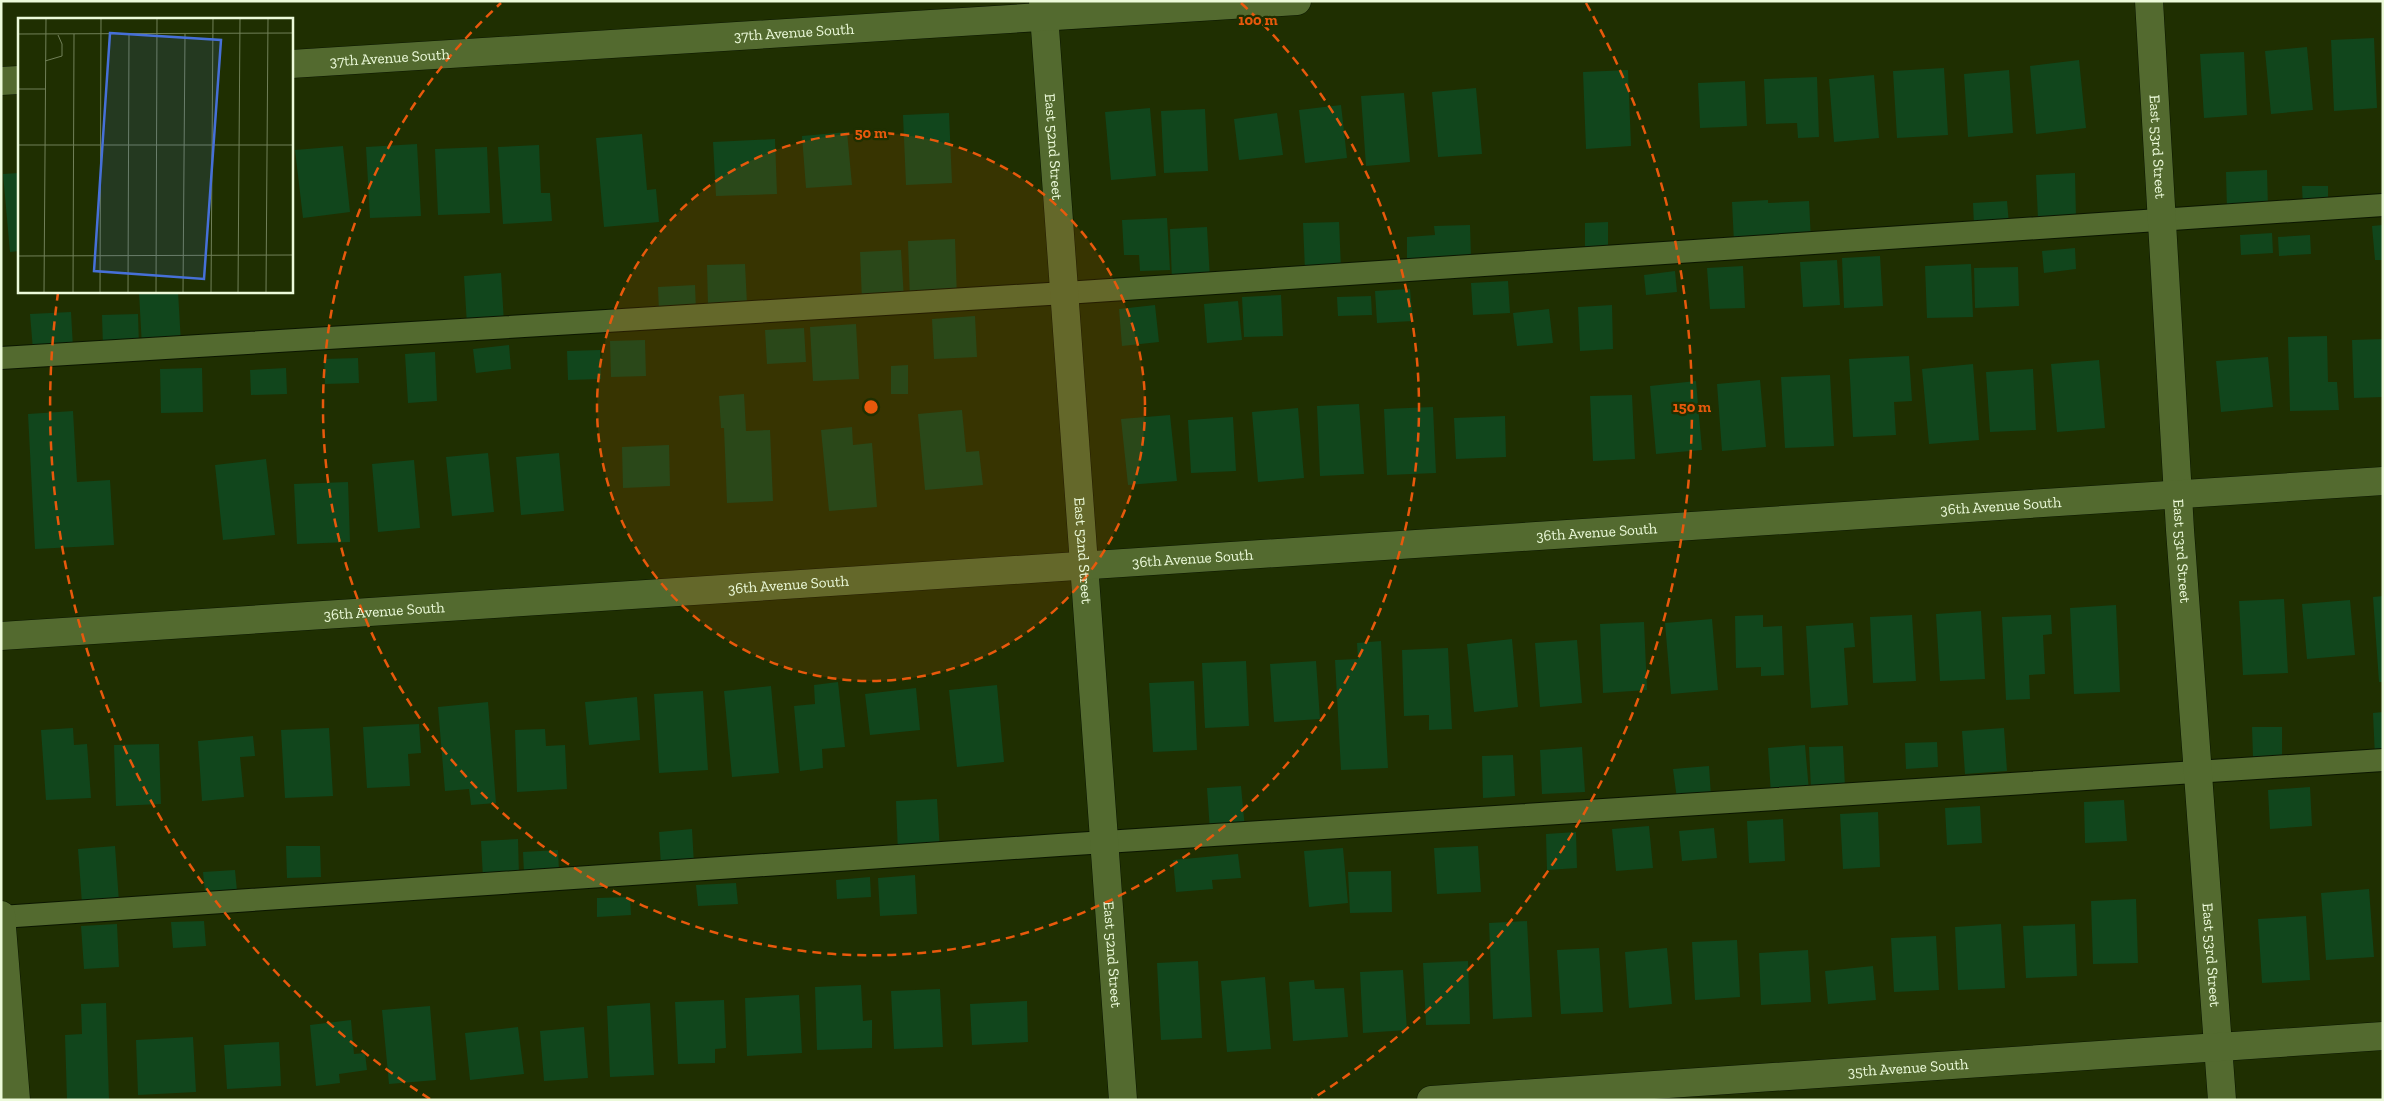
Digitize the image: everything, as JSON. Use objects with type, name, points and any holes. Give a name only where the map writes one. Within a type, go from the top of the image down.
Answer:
[{"type":"street","name":"37th Avenue South","points":[[292,64],[1044,10],[1297,1]]},
{"type":"street","name":"East 53rd Street","points":[[2149,1],[2178,494],[2222,1100]]},
{"type":"street","name":"East 52nd Street","points":[[1044,10],[1122,1100]]},
{"type":"street","points":[[1,81],[18,80]]},
{"type":"street","name":"36th Avenue South","points":[[1,636],[2383,481]]},
{"type":"street","points":[[1,916],[16,1100]]},
{"type":"street","name":"35th Avenue South","points":[[1431,1100],[2383,1036]]},
{"type":"lane","points":[[1,358],[1065,293],[2161,219],[2383,206]]},
{"type":"lane","points":[[1,916],[1104,842],[2383,760]]},
{"type":"building","points":[[2374,38],[2377,108],[2334,111],[2331,40]]},
{"type":"building","points":[[2307,47],[2313,110],[2271,114],[2265,51]]},
{"type":"building","points":[[2244,52],[2247,115],[2204,118],[2200,54]]},
{"type":"building","points":[[2079,60],[2086,128],[2036,134],[2030,66]]},
{"type":"building","points":[[1944,68],[1948,135],[1897,138],[1893,71]]},
{"type":"building","points":[[1628,70],[1631,146],[1586,149],[1583,72]]},
{"type":"building","points":[[2009,70],[2013,133],[1968,137],[1964,74]]},
{"type":"building","points":[[1874,75],[1879,138],[1834,142],[1829,79]]},
{"type":"building","points":[[1817,77],[1819,137],[1798,138],[1797,123],[1766,124],[1764,79]]},
{"type":"building","points":[[1745,81],[1747,126],[1700,128],[1698,83]]},
{"type":"building","points":[[1476,88],[1482,154],[1438,157],[1432,92]]},
{"type":"building","points":[[1404,93],[1410,162],[1366,166],[1361,96]]},
{"type":"building","points":[[1341,105],[1347,158],[1305,163],[1299,110]]},
{"type":"building","points":[[1150,108],[1156,176],[1111,180],[1105,112]]},
{"type":"building","points":[[1205,109],[1208,171],[1164,173],[1161,111]]},
{"type":"building","points":[[949,113],[952,183],[906,185],[903,115]]},
{"type":"building","points":[[1277,113],[1283,155],[1239,160],[1234,119]]},
{"type":"building","points":[[847,132],[852,185],[806,188],[802,136]]},
{"type":"building","points":[[642,134],[647,190],[656,189],[659,222],[604,227],[596,138]]},
{"type":"building","points":[[775,139],[777,194],[716,196],[713,142]]},
{"type":"building","points":[[417,144],[421,216],[370,218],[366,147]]},
{"type":"building","points":[[539,145],[541,193],[550,193],[552,221],[503,224],[498,147]]},
{"type":"building","points":[[343,146],[350,212],[303,218],[295,150]]},
{"type":"building","points":[[487,147],[490,213],[438,215],[435,149]]},
{"type":"building","points":[[2267,170],[2268,208],[2227,210],[2226,172]]},
{"type":"building","points":[[18,173],[18,251],[10,252],[3,174]]},
{"type":"building","points":[[2075,173],[2076,217],[2038,219],[2036,175]]},
{"type":"building","points":[[2302,186],[2328,186],[2328,206],[2303,207]]},
{"type":"building","points":[[1768,200],[1768,203],[1809,201],[1811,240],[1734,243],[1732,202]]},
{"type":"building","points":[[2007,201],[2009,224],[1974,226],[1973,203]]},
{"type":"building","points":[[1167,218],[1170,270],[1140,271],[1139,255],[1124,255],[1122,220]]},
{"type":"building","points":[[1339,222],[1341,269],[1305,271],[1303,223]]},
{"type":"building","points":[[1608,222],[1608,251],[1585,252],[1585,223]]},
{"type":"building","points":[[1470,225],[1471,258],[1407,261],[1407,237],[1435,235],[1434,226]]},
{"type":"building","points":[[2383,225],[2383,260],[2375,260],[2372,226]]},
{"type":"building","points":[[1207,227],[1210,279],[1172,281],[1170,229]]},
{"type":"building","points":[[2272,233],[2273,253],[2241,255],[2240,235]]},
{"type":"building","points":[[2310,235],[2311,254],[2279,256],[2278,237]]},
{"type":"building","points":[[955,239],[957,299],[910,301],[908,241]]},
{"type":"building","points":[[2075,248],[2076,269],[2044,273],[2042,251]]},
{"type":"building","points":[[901,250],[904,299],[862,301],[860,252]]},
{"type":"building","points":[[1880,256],[1883,306],[1844,308],[1842,258]]},
{"type":"building","points":[[1837,260],[1840,305],[1803,307],[1800,262]]},
{"type":"building","points":[[745,264],[747,304],[708,306],[707,265]]},
{"type":"building","points":[[1971,264],[1973,317],[1927,318],[1925,266]]},
{"type":"building","points":[[1743,266],[1745,308],[1710,309],[1707,268]]},
{"type":"building","points":[[2018,267],[2019,306],[1975,308],[1974,268]]},
{"type":"building","points":[[1675,271],[1677,292],[1646,295],[1644,275]]},
{"type":"building","points":[[501,273],[504,323],[467,325],[464,276]]},
{"type":"building","points":[[1508,281],[1510,313],[1473,315],[1471,283]]},
{"type":"building","points":[[695,285],[696,310],[659,312],[658,287]]},
{"type":"building","points":[[1410,289],[1413,321],[1377,323],[1375,291]]},
{"type":"building","points":[[139,292],[178,292],[181,344],[142,347]]},
{"type":"building","points":[[1281,295],[1283,336],[1244,337],[1242,297]]},
{"type":"building","points":[[1371,296],[1372,315],[1338,316],[1337,297]]},
{"type":"building","points":[[1238,301],[1242,340],[1207,343],[1204,304]]},
{"type":"building","points":[[1155,305],[1159,342],[1122,346],[1119,309]]},
{"type":"building","points":[[1612,305],[1613,349],[1580,351],[1578,307]]},
{"type":"building","points":[[1549,309],[1553,343],[1517,346],[1513,313]]},
{"type":"building","points":[[71,312],[73,348],[33,350],[30,314]]},
{"type":"building","points":[[138,314],[139,346],[103,347],[102,315]]},
{"type":"building","points":[[975,316],[977,357],[934,359],[932,319]]},
{"type":"building","points":[[856,324],[859,379],[813,381],[810,327]]},
{"type":"building","points":[[804,328],[806,362],[767,364],[765,330]]},
{"type":"building","points":[[2327,336],[2328,382],[2337,382],[2339,410],[2290,411],[2288,337]]},
{"type":"building","points":[[2383,339],[2383,397],[2354,398],[2352,340]]},
{"type":"building","points":[[645,340],[646,376],[611,377],[610,341]]},
{"type":"building","points":[[509,345],[511,369],[476,373],[473,349]]},
{"type":"building","points":[[600,350],[601,379],[568,380],[567,351]]},
{"type":"building","points":[[435,352],[437,401],[408,403],[405,354]]},
{"type":"building","points":[[1909,356],[1912,401],[1894,402],[1896,435],[1853,437],[1849,359]]},
{"type":"building","points":[[2268,357],[2273,407],[2221,412],[2216,361]]},
{"type":"building","points":[[358,358],[359,383],[325,384],[324,359]]},
{"type":"building","points":[[2099,360],[2105,428],[2057,432],[2051,364]]},
{"type":"building","points":[[1973,364],[1979,440],[1929,444],[1922,369]]},
{"type":"building","points":[[908,365],[908,394],[891,394],[891,366]]},
{"type":"building","points":[[202,368],[203,412],[161,413],[160,369]]},
{"type":"building","points":[[286,368],[287,394],[251,395],[250,370]]},
{"type":"building","points":[[2033,369],[2036,430],[1990,432],[1986,372]]},
{"type":"building","points":[[1830,375],[1834,446],[1785,448],[1781,377]]},
{"type":"building","points":[[1760,380],[1766,447],[1722,451],[1717,384]]},
{"type":"building","points":[[1696,381],[1702,450],[1656,454],[1650,386]]},
{"type":"building","points":[[744,394],[746,431],[770,430],[773,501],[727,503],[724,428],[721,428],[719,396]]},
{"type":"building","points":[[1632,395],[1635,459],[1593,461],[1590,396]]},
{"type":"building","points":[[1359,404],[1364,474],[1320,476],[1317,406]]},
{"type":"building","points":[[1433,407],[1436,473],[1387,475],[1384,409]]},
{"type":"building","points":[[1298,408],[1304,478],[1258,482],[1252,412]]},
{"type":"building","points":[[962,410],[966,452],[979,451],[983,485],[925,490],[918,414]]},
{"type":"building","points":[[73,411],[77,482],[110,480],[114,545],[35,549],[28,414]]},
{"type":"building","points":[[1170,415],[1177,481],[1128,485],[1121,419]]},
{"type":"building","points":[[1505,416],[1506,457],[1456,459],[1454,418]]},
{"type":"building","points":[[1233,417],[1236,471],[1191,473],[1188,420]]},
{"type":"building","points":[[852,427],[853,445],[872,443],[877,507],[829,511],[821,430]]},
{"type":"building","points":[[669,445],[670,486],[623,488],[622,447]]},
{"type":"building","points":[[488,453],[494,512],[452,516],[446,457]]},
{"type":"building","points":[[559,453],[564,511],[521,515],[516,457]]},
{"type":"building","points":[[266,459],[275,535],[223,540],[215,465]]},
{"type":"building","points":[[414,460],[420,528],[378,532],[372,464]]},
{"type":"building","points":[[348,482],[350,542],[297,544],[294,484]]},
{"type":"building","points":[[2383,596],[2383,682],[2379,682],[2373,597]]},
{"type":"building","points":[[2284,599],[2288,673],[2243,675],[2239,601]]},
{"type":"building","points":[[2350,600],[2355,655],[2307,659],[2302,604]]},
{"type":"building","points":[[2116,605],[2120,692],[2074,694],[2070,608]]},
{"type":"building","points":[[1981,611],[1985,679],[1940,681],[1936,614]]},
{"type":"building","points":[[1763,615],[1763,627],[1782,626],[1784,675],[1761,676],[1761,667],[1736,668],[1735,616]]},
{"type":"building","points":[[1912,615],[1916,681],[1873,683],[1870,617]]},
{"type":"building","points":[[2051,615],[2052,634],[2043,635],[2045,674],[2029,675],[2030,699],[2006,700],[2002,617]]},
{"type":"building","points":[[1712,619],[1718,690],[1671,694],[1665,623]]},
{"type":"building","points":[[1644,622],[1647,690],[1603,693],[1600,624]]},
{"type":"building","points":[[1853,623],[1855,647],[1844,648],[1848,705],[1811,708],[1806,626]]},
{"type":"building","points":[[1512,639],[1518,707],[1474,712],[1467,644]]},
{"type":"building","points":[[1577,640],[1582,703],[1540,707],[1535,643]]},
{"type":"building","points":[[1381,641],[1388,768],[1341,770],[1335,660],[1358,659],[1357,643]]},
{"type":"building","points":[[1448,648],[1452,729],[1429,730],[1429,715],[1404,716],[1402,650]]},
{"type":"building","points":[[1246,661],[1249,726],[1205,728],[1202,663]]},
{"type":"building","points":[[1316,661],[1320,719],[1274,722],[1270,664]]},
{"type":"building","points":[[1194,681],[1197,750],[1153,752],[1149,683]]},
{"type":"building","points":[[838,682],[845,747],[822,749],[823,768],[800,771],[794,706],[815,704],[814,685]]},
{"type":"building","points":[[997,685],[1004,762],[957,767],[949,690]]},
{"type":"building","points":[[771,686],[779,773],[732,777],[724,691]]},
{"type":"building","points":[[916,688],[920,730],[870,735],[865,694]]},
{"type":"building","points":[[703,691],[708,770],[659,773],[654,694]]},
{"type":"building","points":[[637,697],[640,740],[589,745],[585,702]]},
{"type":"building","points":[[488,702],[496,803],[471,805],[469,789],[445,791],[438,707]]},
{"type":"building","points":[[2383,712],[2383,758],[2375,758],[2373,713]]},
{"type":"building","points":[[419,724],[421,753],[408,754],[410,786],[367,788],[363,727]]},
{"type":"building","points":[[2252,727],[2282,727],[2282,756],[2253,757]]},
{"type":"building","points":[[73,728],[74,745],[87,744],[91,798],[46,800],[41,730]]},
{"type":"building","points":[[329,728],[333,796],[285,798],[281,730]]},
{"type":"building","points":[[2004,728],[2007,771],[1965,774],[1962,731]]},
{"type":"building","points":[[545,729],[546,746],[565,745],[567,789],[517,792],[515,730]]},
{"type":"building","points":[[253,736],[255,756],[240,757],[244,797],[202,801],[198,741]]},
{"type":"building","points":[[1937,742],[1938,767],[1906,769],[1905,743]]},
{"type":"building","points":[[159,744],[161,804],[116,806],[114,745]]},
{"type":"building","points":[[1805,745],[1809,791],[1771,794],[1768,748]]},
{"type":"building","points":[[1843,746],[1845,787],[1811,789],[1809,747]]},
{"type":"building","points":[[1582,747],[1585,792],[1542,794],[1540,750]]},
{"type":"building","points":[[1513,755],[1515,796],[1483,798],[1482,756]]},
{"type":"building","points":[[1709,766],[1711,796],[1677,799],[1673,769]]},
{"type":"building","points":[[1241,786],[1245,829],[1210,831],[1207,788]]},
{"type":"building","points":[[2310,787],[2312,826],[2270,829],[2268,790]]},
{"type":"building","points":[[937,799],[940,852],[898,854],[896,801]]},
{"type":"building","points":[[2124,800],[2127,841],[2085,843],[2084,802]]},
{"type":"building","points":[[1980,806],[1982,843],[1947,845],[1945,808]]},
{"type":"building","points":[[1878,812],[1880,867],[1843,869],[1840,814]]},
{"type":"building","points":[[1783,819],[1785,861],[1749,863],[1747,821]]},
{"type":"building","points":[[1649,826],[1653,868],[1616,871],[1612,829]]},
{"type":"building","points":[[1714,828],[1717,858],[1682,861],[1679,831]]},
{"type":"building","points":[[692,829],[694,865],[661,866],[659,832]]},
{"type":"building","points":[[1576,832],[1577,868],[1547,870],[1546,834]]},
{"type":"building","points":[[518,839],[519,876],[483,878],[481,841]]},
{"type":"building","points":[[115,846],[119,902],[82,904],[78,849]]},
{"type":"building","points":[[286,846],[320,846],[321,877],[287,878]]},
{"type":"building","points":[[1478,846],[1481,892],[1437,894],[1434,848]]},
{"type":"building","points":[[1343,848],[1348,903],[1309,907],[1304,851]]},
{"type":"building","points":[[558,850],[559,871],[524,873],[523,852]]},
{"type":"building","points":[[1238,854],[1241,878],[1212,880],[1213,889],[1176,892],[1173,860]]},
{"type":"building","points":[[235,870],[237,891],[205,893],[203,872]]},
{"type":"building","points":[[1391,871],[1392,912],[1350,913],[1348,872]]},
{"type":"building","points":[[915,875],[917,914],[880,916],[878,878]]},
{"type":"building","points":[[870,877],[871,897],[837,899],[836,880]]},
{"type":"building","points":[[736,883],[738,904],[698,906],[696,885]]},
{"type":"building","points":[[2369,889],[2374,957],[2326,960],[2321,893]]},
{"type":"building","points":[[630,897],[631,915],[597,917],[597,898]]},
{"type":"building","points":[[2136,899],[2138,963],[2093,964],[2091,901]]},
{"type":"building","points":[[2306,916],[2310,980],[2262,983],[2258,919]]},
{"type":"building","points":[[204,921],[206,946],[173,948],[171,922]]},
{"type":"building","points":[[1527,921],[1532,1017],[1493,1019],[1489,923]]},
{"type":"building","points":[[117,924],[119,967],[84,969],[81,926]]},
{"type":"building","points":[[2001,924],[2005,988],[1958,990],[1955,927]]},
{"type":"building","points":[[2075,924],[2077,976],[2026,978],[2023,926]]},
{"type":"building","points":[[1936,936],[1939,990],[1894,992],[1891,938]]},
{"type":"building","points":[[1737,940],[1740,997],[1695,1000],[1692,942]]},
{"type":"building","points":[[1599,948],[1603,1012],[1561,1014],[1557,950]]},
{"type":"building","points":[[1667,948],[1672,1004],[1629,1008],[1625,952]]},
{"type":"building","points":[[1808,950],[1811,1002],[1761,1005],[1759,953]]},
{"type":"building","points":[[1198,961],[1202,1038],[1161,1040],[1157,963]]},
{"type":"building","points":[[1468,961],[1470,1024],[1426,1025],[1423,963]]},
{"type":"building","points":[[1873,966],[1876,1000],[1828,1004],[1825,971]]},
{"type":"building","points":[[1403,970],[1407,1030],[1363,1033],[1360,972]]},
{"type":"building","points":[[1265,977],[1271,1049],[1227,1052],[1221,981]]},
{"type":"building","points":[[1314,980],[1315,989],[1344,988],[1348,1037],[1293,1041],[1289,982]]},
{"type":"building","points":[[861,985],[863,1021],[872,1020],[872,1048],[817,1050],[815,987]]},
{"type":"building","points":[[940,989],[943,1047],[894,1049],[891,991]]},
{"type":"building","points":[[799,995],[802,1053],[747,1056],[745,998]]},
{"type":"building","points":[[724,1000],[726,1048],[715,1049],[715,1063],[678,1064],[675,1002]]},
{"type":"building","points":[[1027,1001],[1028,1042],[972,1045],[970,1004]]},
{"type":"building","points":[[106,1003],[109,1100],[67,1100],[65,1035],[82,1034],[81,1004]]},
{"type":"building","points":[[650,1003],[654,1075],[610,1077],[607,1006]]},
{"type":"building","points":[[430,1006],[436,1080],[389,1084],[382,1010]]},
{"type":"building","points":[[351,1020],[354,1054],[365,1053],[367,1070],[339,1074],[340,1083],[316,1086],[310,1025]]},
{"type":"building","points":[[518,1027],[524,1074],[470,1080],[465,1033]]},
{"type":"building","points":[[584,1027],[588,1078],[544,1081],[540,1031]]},
{"type":"building","points":[[193,1037],[196,1092],[138,1095],[136,1040]]},
{"type":"building","points":[[279,1042],[281,1086],[227,1089],[224,1045]]}]
